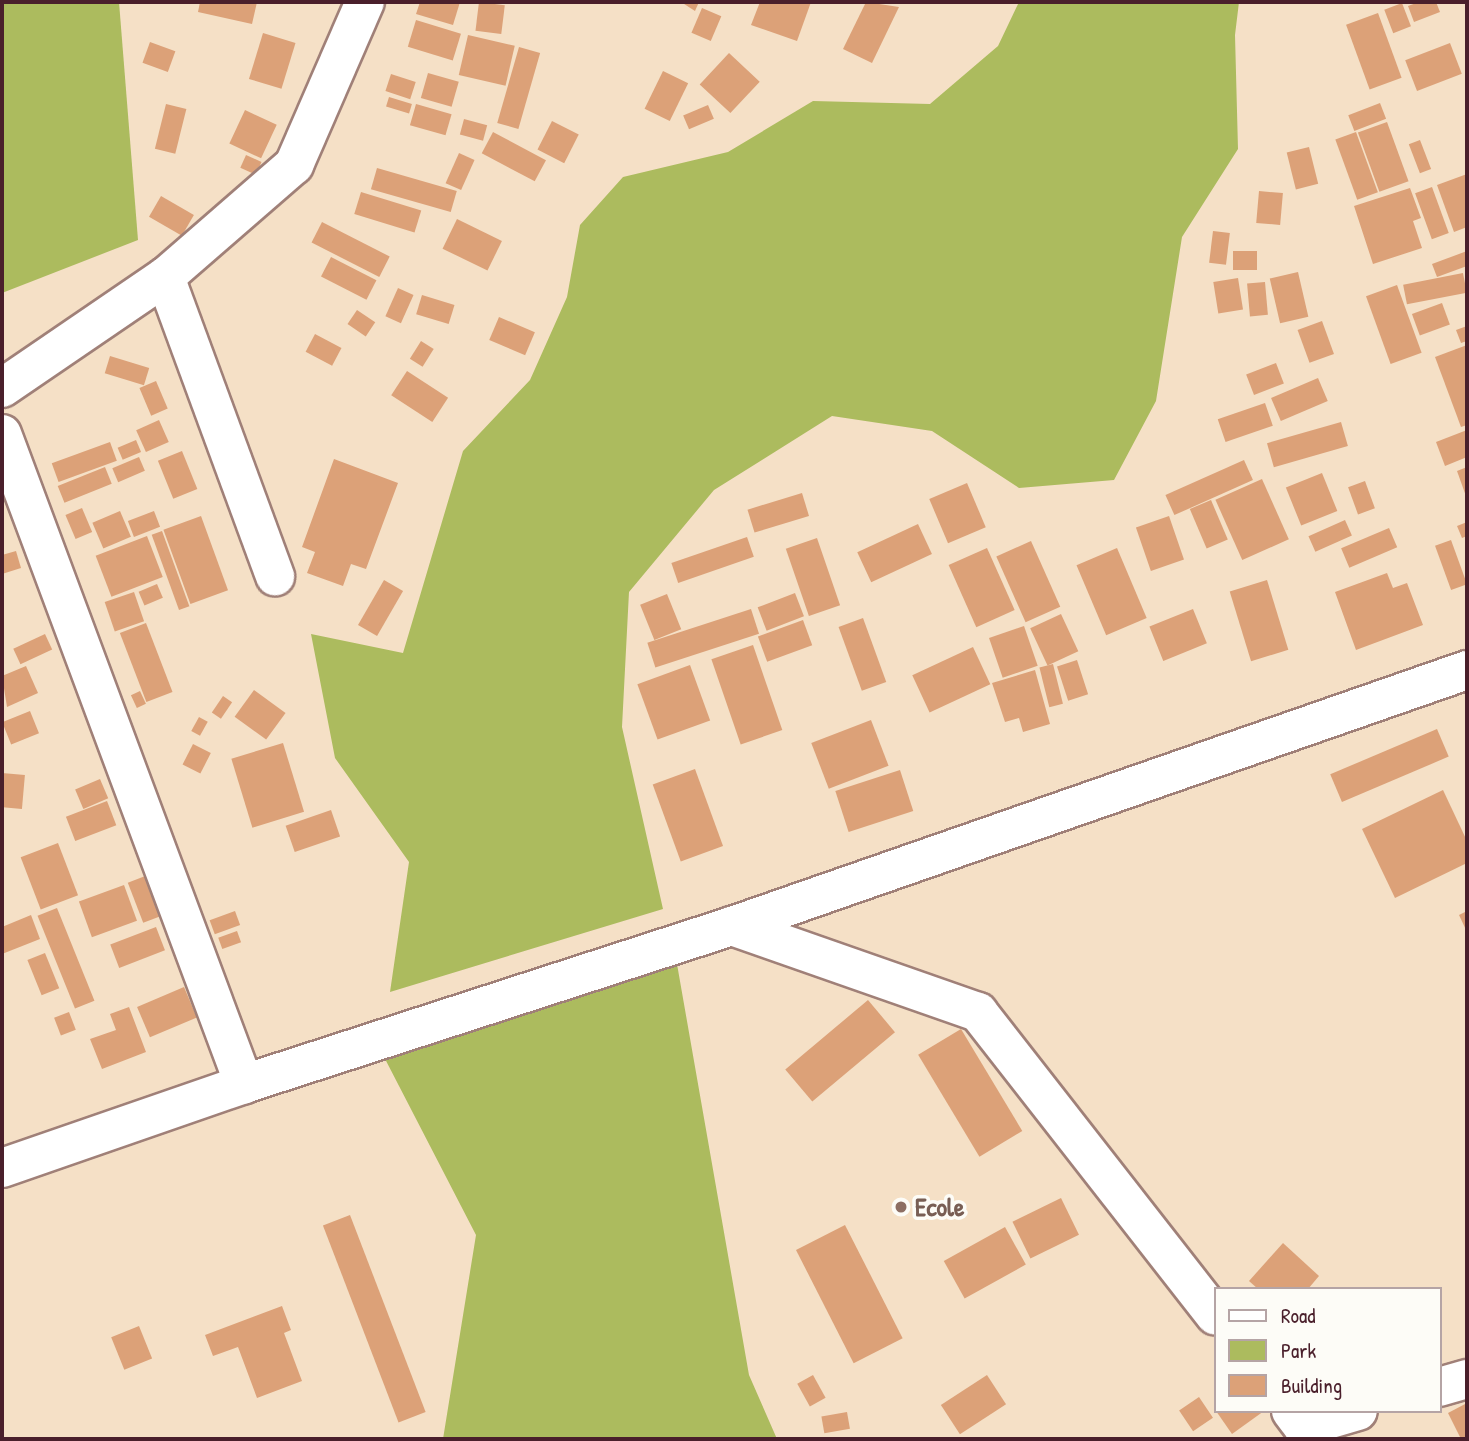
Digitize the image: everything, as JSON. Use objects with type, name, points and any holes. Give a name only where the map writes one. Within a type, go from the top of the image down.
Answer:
[{"type":"street","points":[[2,388],[165,277],[294,165],[365,2]]},
{"type":"street","points":[[165,277],[275,576]]},
{"type":"street","points":[[2,434],[243,1084]]},
{"type":"street","points":[[2,1168],[243,1084],[732,926],[1467,670]]},
{"type":"street","points":[[732,926],[978,1012],[1214,1314]]},
{"type":"street","points":[[1441,1386],[1467,1379]]},
{"type":"street","points":[[1289,1426],[1349,1413]]},
{"type":"green space","points":[[2,2],[119,2],[138,240],[2,293]]},
{"type":"green space","points":[[1019,2],[1239,2],[1235,35],[1238,149],[1182,237],[1156,401],[1114,480],[1019,488],[932,431],[832,416],[714,490],[629,592],[622,727],[663,909],[390,992],[409,862],[335,758],[311,634],[403,653],[463,451],[530,380],[567,297],[580,225],[623,177],[728,152],[813,101],[930,104],[998,46]]},
{"type":"green space","points":[[677,964],[749,1375],[777,1439],[443,1439],[476,1235],[383,1055]]},
{"type":"building","points":[[200,2],[257,2],[252,24],[198,12]]},
{"type":"building","points":[[420,2],[460,2],[453,25],[416,14]]},
{"type":"building","points":[[479,2],[505,5],[501,34],[475,31]]},
{"type":"building","points":[[681,2],[699,2],[695,11]]},
{"type":"building","points":[[760,2],[811,2],[797,41],[751,25]]},
{"type":"building","points":[[866,2],[899,7],[872,63],[843,49]]},
{"type":"building","points":[[1419,2],[1436,2],[1440,12],[1414,22],[1408,6]]},
{"type":"building","points":[[1402,3],[1411,26],[1393,33],[1384,10]]},
{"type":"building","points":[[702,8],[721,16],[711,41],[691,33]]},
{"type":"building","points":[[1378,13],[1402,78],[1370,89],[1346,25]]},
{"type":"building","points":[[416,20],[461,34],[453,61],[408,47]]},
{"type":"building","points":[[263,33],[296,43],[281,89],[249,79]]},
{"type":"building","points":[[468,35],[515,46],[506,86],[459,75]]},
{"type":"building","points":[[150,42],[175,51],[168,72],[142,63]]},
{"type":"building","points":[[1450,43],[1462,74],[1417,91],[1405,60]]},
{"type":"building","points":[[519,47],[540,53],[518,129],[497,123]]},
{"type":"building","points":[[729,53],[760,82],[730,113],[700,84]]},
{"type":"building","points":[[663,71],[688,83],[670,121],[645,109]]},
{"type":"building","points":[[428,73],[459,82],[452,107],[421,98]]},
{"type":"building","points":[[391,74],[416,82],[410,99],[385,91]]},
{"type":"building","points":[[389,97],[412,104],[409,114],[386,107]]},
{"type":"building","points":[[1380,103],[1386,119],[1354,131],[1348,115]]},
{"type":"building","points":[[166,104],[186,109],[175,154],[155,149]]},
{"type":"building","points":[[416,104],[452,114],[446,135],[410,125]]},
{"type":"building","points":[[708,105],[714,119],[689,129],[683,116]]},
{"type":"building","points":[[245,110],[277,125],[261,158],[229,144]]},
{"type":"building","points":[[464,119],[487,125],[483,141],[460,134]]},
{"type":"building","points":[[552,121],[579,135],[564,163],[537,150]]},
{"type":"building","points":[[1387,122],[1409,181],[1379,192],[1358,133]]},
{"type":"building","points":[[493,132],[546,160],[535,181],[482,153]]},
{"type":"building","points":[[1356,132],[1378,192],[1357,200],[1335,140]]},
{"type":"building","points":[[1420,140],[1431,169],[1420,173],[1409,144]]},
{"type":"building","points":[[1309,147],[1318,184],[1296,189],[1287,153]]},
{"type":"building","points":[[459,153],[475,160],[461,190],[446,183]]},
{"type":"building","points":[[246,155],[262,162],[256,175],[240,168]]},
{"type":"building","points":[[377,168],[457,191],[451,212],[371,189]]},
{"type":"building","points":[[1467,174],[1467,227],[1454,232],[1437,185]]},
{"type":"building","points":[[1432,187],[1449,233],[1432,239],[1415,193]]},
{"type":"building","points":[[1410,188],[1421,218],[1413,221],[1422,248],[1373,264],[1354,206]]},
{"type":"building","points":[[1259,191],[1283,193],[1280,225],[1256,223]]},
{"type":"building","points":[[361,192],[421,210],[415,232],[354,214]]},
{"type":"building","points":[[161,196],[194,215],[182,236],[149,217]]},
{"type":"building","points":[[457,219],[502,241],[487,271],[443,249]]},
{"type":"building","points":[[322,222],[390,257],[379,277],[312,242]]},
{"type":"building","points":[[1213,231],[1230,233],[1226,265],[1209,263]]},
{"type":"building","points":[[1233,251],[1257,251],[1257,270],[1233,270]]},
{"type":"building","points":[[1467,251],[1467,266],[1437,277],[1432,264]]},
{"type":"building","points":[[331,257],[376,280],[366,300],[321,277]]},
{"type":"building","points":[[1298,272],[1308,317],[1280,323],[1270,279]]},
{"type":"building","points":[[1463,273],[1467,293],[1407,304],[1403,285]]},
{"type":"building","points":[[1238,278],[1243,310],[1218,314],[1213,282]]},
{"type":"building","points":[[1265,282],[1268,315],[1250,316],[1247,284]]},
{"type":"building","points":[[1397,285],[1422,353],[1391,364],[1366,296]]},
{"type":"building","points":[[398,288],[414,295],[401,323],[385,316]]},
{"type":"building","points":[[422,295],[455,305],[449,324],[416,314]]},
{"type":"building","points":[[1442,303],[1450,325],[1420,336],[1412,314]]},
{"type":"building","points":[[357,310],[375,322],[366,336],[347,324]]},
{"type":"building","points":[[499,317],[535,332],[525,355],[489,340]]},
{"type":"building","points":[[1322,321],[1334,354],[1310,363],[1298,330]]},
{"type":"building","points":[[1467,326],[1467,341],[1461,343],[1456,330]]},
{"type":"building","points":[[315,334],[341,348],[332,366],[306,352]]},
{"type":"building","points":[[421,341],[434,349],[423,367],[410,359]]},
{"type":"building","points":[[1467,345],[1467,425],[1461,427],[1435,357]]},
{"type":"building","points":[[110,356],[149,368],[144,385],[105,373]]},
{"type":"building","points":[[1276,363],[1284,384],[1254,395],[1246,374]]},
{"type":"building","points":[[407,371],[448,398],[432,422],[391,395]]},
{"type":"building","points":[[1318,378],[1328,401],[1281,421],[1271,398]]},
{"type":"building","points":[[156,381],[168,409],[151,416],[139,388]]},
{"type":"building","points":[[1265,403],[1273,426],[1226,442],[1218,419]]},
{"type":"building","points":[[159,420],[169,442],[146,452],[136,430]]},
{"type":"building","points":[[1341,422],[1348,446],[1274,467],[1267,443]]},
{"type":"building","points":[[1467,430],[1467,457],[1445,466],[1436,442]]},
{"type":"building","points":[[136,440],[141,452],[123,460],[118,448]]},
{"type":"building","points":[[110,442],[117,461],[59,482],[52,463]]},
{"type":"building","points":[[182,451],[197,489],[173,499],[158,461]]},
{"type":"building","points":[[139,457],[145,471],[118,482],[112,468]]},
{"type":"building","points":[[334,459],[398,483],[366,569],[351,564],[343,586],[307,573],[315,552],[302,547]]},
{"type":"building","points":[[1244,460],[1253,480],[1174,515],[1165,495]]},
{"type":"building","points":[[105,467],[112,484],[64,503],[58,486]]},
{"type":"building","points":[[1467,467],[1467,499],[1457,471]]},
{"type":"building","points":[[1322,473],[1337,511],[1301,526],[1286,488]]},
{"type":"building","points":[[1262,479],[1289,539],[1242,560],[1215,500]]},
{"type":"building","points":[[1365,481],[1375,508],[1358,514],[1348,487]]},
{"type":"building","points":[[967,483],[986,527],[948,543],[929,499]]},
{"type":"building","points":[[802,493],[809,516],[755,533],[747,510]]},
{"type":"building","points":[[1211,500],[1228,540],[1207,549],[1190,509]]},
{"type":"building","points":[[82,508],[92,532],[76,539],[65,515]]},
{"type":"building","points":[[120,511],[131,537],[103,548],[92,523]]},
{"type":"building","points":[[154,511],[160,527],[134,537],[128,521]]},
{"type":"building","points":[[201,516],[228,590],[190,604],[163,530]]},
{"type":"building","points":[[1169,516],[1184,559],[1151,571],[1136,527]]},
{"type":"building","points":[[1345,520],[1352,536],[1315,552],[1308,536]]},
{"type":"building","points":[[1467,522],[1467,536],[1462,538],[1457,526]]},
{"type":"building","points":[[918,524],[932,554],[871,582],[857,552]]},
{"type":"building","points":[[1389,528],[1397,547],[1349,568],[1341,548]]},
{"type":"building","points":[[162,531],[189,606],[179,610],[152,535]]},
{"type":"building","points":[[147,536],[163,577],[111,597],[96,556]]},
{"type":"building","points":[[747,537],[754,557],[678,583],[671,563]]},
{"type":"building","points":[[817,538],[840,605],[809,616],[786,549]]},
{"type":"building","points":[[1451,540],[1467,584],[1451,590],[1435,546]]},
{"type":"building","points":[[1031,541],[1060,607],[1026,622],[996,556]]},
{"type":"building","points":[[987,548],[1015,610],[976,627],[949,565]]},
{"type":"building","points":[[1117,548],[1147,618],[1106,635],[1076,565]]},
{"type":"building","points":[[16,551],[21,568],[2,574],[2,555]]},
{"type":"building","points":[[1387,573],[1393,588],[1407,583],[1423,625],[1356,650],[1335,592]]},
{"type":"building","points":[[384,580],[403,591],[377,636],[358,625]]},
{"type":"building","points":[[1267,580],[1288,650],[1251,661],[1230,591]]},
{"type":"building","points":[[157,584],[163,598],[144,606],[139,592]]},
{"type":"building","points":[[134,592],[144,621],[115,631],[105,602]]},
{"type":"building","points":[[795,593],[804,616],[767,631],[758,607]]},
{"type":"building","points":[[667,594],[681,629],[654,640],[640,605]]},
{"type":"building","points":[[751,609],[759,634],[655,667],[647,643]]},
{"type":"building","points":[[1193,609],[1207,643],[1163,661],[1149,627]]},
{"type":"building","points":[[1061,614],[1078,651],[1048,666],[1030,628]]},
{"type":"building","points":[[863,618],[886,682],[862,691],[839,627]]},
{"type":"building","points":[[803,620],[812,645],[767,662],[758,636]]},
{"type":"building","points":[[146,623],[173,692],[146,702],[120,633]]},
{"type":"building","points":[[1024,626],[1038,666],[1003,678],[989,638]]},
{"type":"building","points":[[45,634],[52,649],[20,664],[13,649]]},
{"type":"building","points":[[753,645],[782,730],[741,744],[711,659]]},
{"type":"building","points":[[973,647],[990,684],[930,712],[912,675]]},
{"type":"building","points":[[1077,660],[1088,694],[1068,701],[1057,666]]},
{"type":"building","points":[[1053,664],[1063,704],[1049,707],[1039,667]]},
{"type":"building","points":[[690,665],[710,720],[658,740],[637,684]]},
{"type":"building","points":[[26,666],[38,693],[7,707],[2,676]]},
{"type":"building","points":[[1035,670],[1050,724],[1023,732],[1019,718],[1005,722],[992,683]]},
{"type":"building","points":[[254,690],[286,713],[266,740],[235,717]]},
{"type":"building","points":[[140,691],[146,704],[137,708],[131,695]]},
{"type":"building","points":[[223,696],[232,702],[221,719],[212,713]]},
{"type":"building","points":[[30,711],[39,733],[11,744],[2,722]]},
{"type":"building","points":[[199,717],[208,722],[200,736],[191,731]]},
{"type":"building","points":[[871,720],[889,766],[829,789],[811,743]]},
{"type":"building","points":[[1437,729],[1449,757],[1342,802],[1330,774]]},
{"type":"building","points":[[283,743],[304,812],[252,828],[231,759]]},
{"type":"building","points":[[193,744],[211,753],[200,774],[183,764]]},
{"type":"building","points":[[695,769],[723,846],[681,861],[653,784]]},
{"type":"building","points":[[900,770],[913,811],[849,832],[835,791]]},
{"type":"building","points":[[2,773],[25,775],[22,809],[2,807]]},
{"type":"building","points":[[100,779],[108,798],[83,809],[75,790]]},
{"type":"building","points":[[1443,790],[1467,841],[1467,863],[1395,898],[1362,829]]},
{"type":"building","points":[[107,801],[116,825],[75,841],[66,817]]},
{"type":"building","points":[[331,810],[340,836],[295,852],[286,826]]},
{"type":"building","points":[[58,843],[78,895],[41,910],[21,857]]},
{"type":"building","points":[[153,873],[168,913],[143,923],[128,883]]},
{"type":"building","points":[[124,885],[137,921],[92,937],[79,901]]},
{"type":"building","points":[[57,908],[94,1001],[75,1009],[38,916]]},
{"type":"building","points":[[235,911],[240,925],[215,934],[210,920]]},
{"type":"building","points":[[1467,911],[1467,932],[1459,915]]},
{"type":"building","points":[[31,915],[40,939],[2,954],[2,927]]},
{"type":"building","points":[[156,927],[165,950],[119,968],[110,945]]},
{"type":"building","points":[[237,931],[241,942],[222,949],[218,938]]},
{"type":"building","points":[[45,953],[59,988],[42,995],[27,960]]},
{"type":"building","points":[[184,987],[197,1017],[150,1037],[137,1007]]},
{"type":"building","points":[[868,1000],[895,1032],[812,1102],[785,1069]]},
{"type":"building","points":[[129,1007],[146,1052],[102,1069],[90,1039],[116,1030],[110,1014]]},
{"type":"building","points":[[69,1012],[76,1030],[61,1035],[54,1018]]},
{"type":"building","points":[[961,1029],[1022,1131],[979,1157],[918,1055]]},
{"type":"building","points":[[1061,1198],[1079,1235],[1030,1259],[1012,1222]]},
{"type":"building","points":[[350,1215],[426,1412],[399,1422],[323,1225]]},
{"type":"building","points":[[845,1225],[903,1338],[854,1363],[796,1250]]},
{"type":"building","points":[[1005,1227],[1026,1265],[965,1299],[944,1261]]},
{"type":"building","points":[[1283,1243],[1319,1276],[1310,1287],[1256,1287],[1249,1281]]},
{"type":"building","points":[[282,1306],[291,1330],[284,1333],[302,1381],[257,1398],[238,1347],[213,1356],[205,1335]]},
{"type":"building","points":[[139,1326],[152,1358],[124,1370],[111,1337]]},
{"type":"building","points":[[813,1375],[826,1398],[810,1406],[797,1384]]},
{"type":"building","points":[[987,1375],[1006,1404],[960,1434],[941,1405]]},
{"type":"building","points":[[1199,1397],[1213,1418],[1193,1431],[1179,1410]]},
{"type":"building","points":[[1467,1403],[1467,1439],[1461,1439],[1448,1413]]},
{"type":"building","points":[[847,1412],[850,1429],[824,1433],[821,1417]]},
{"type":"building","points":[[1217,1413],[1261,1413],[1232,1434]]},
{"type":"place","name":"Ecole","points":[[901,1207]]}]
